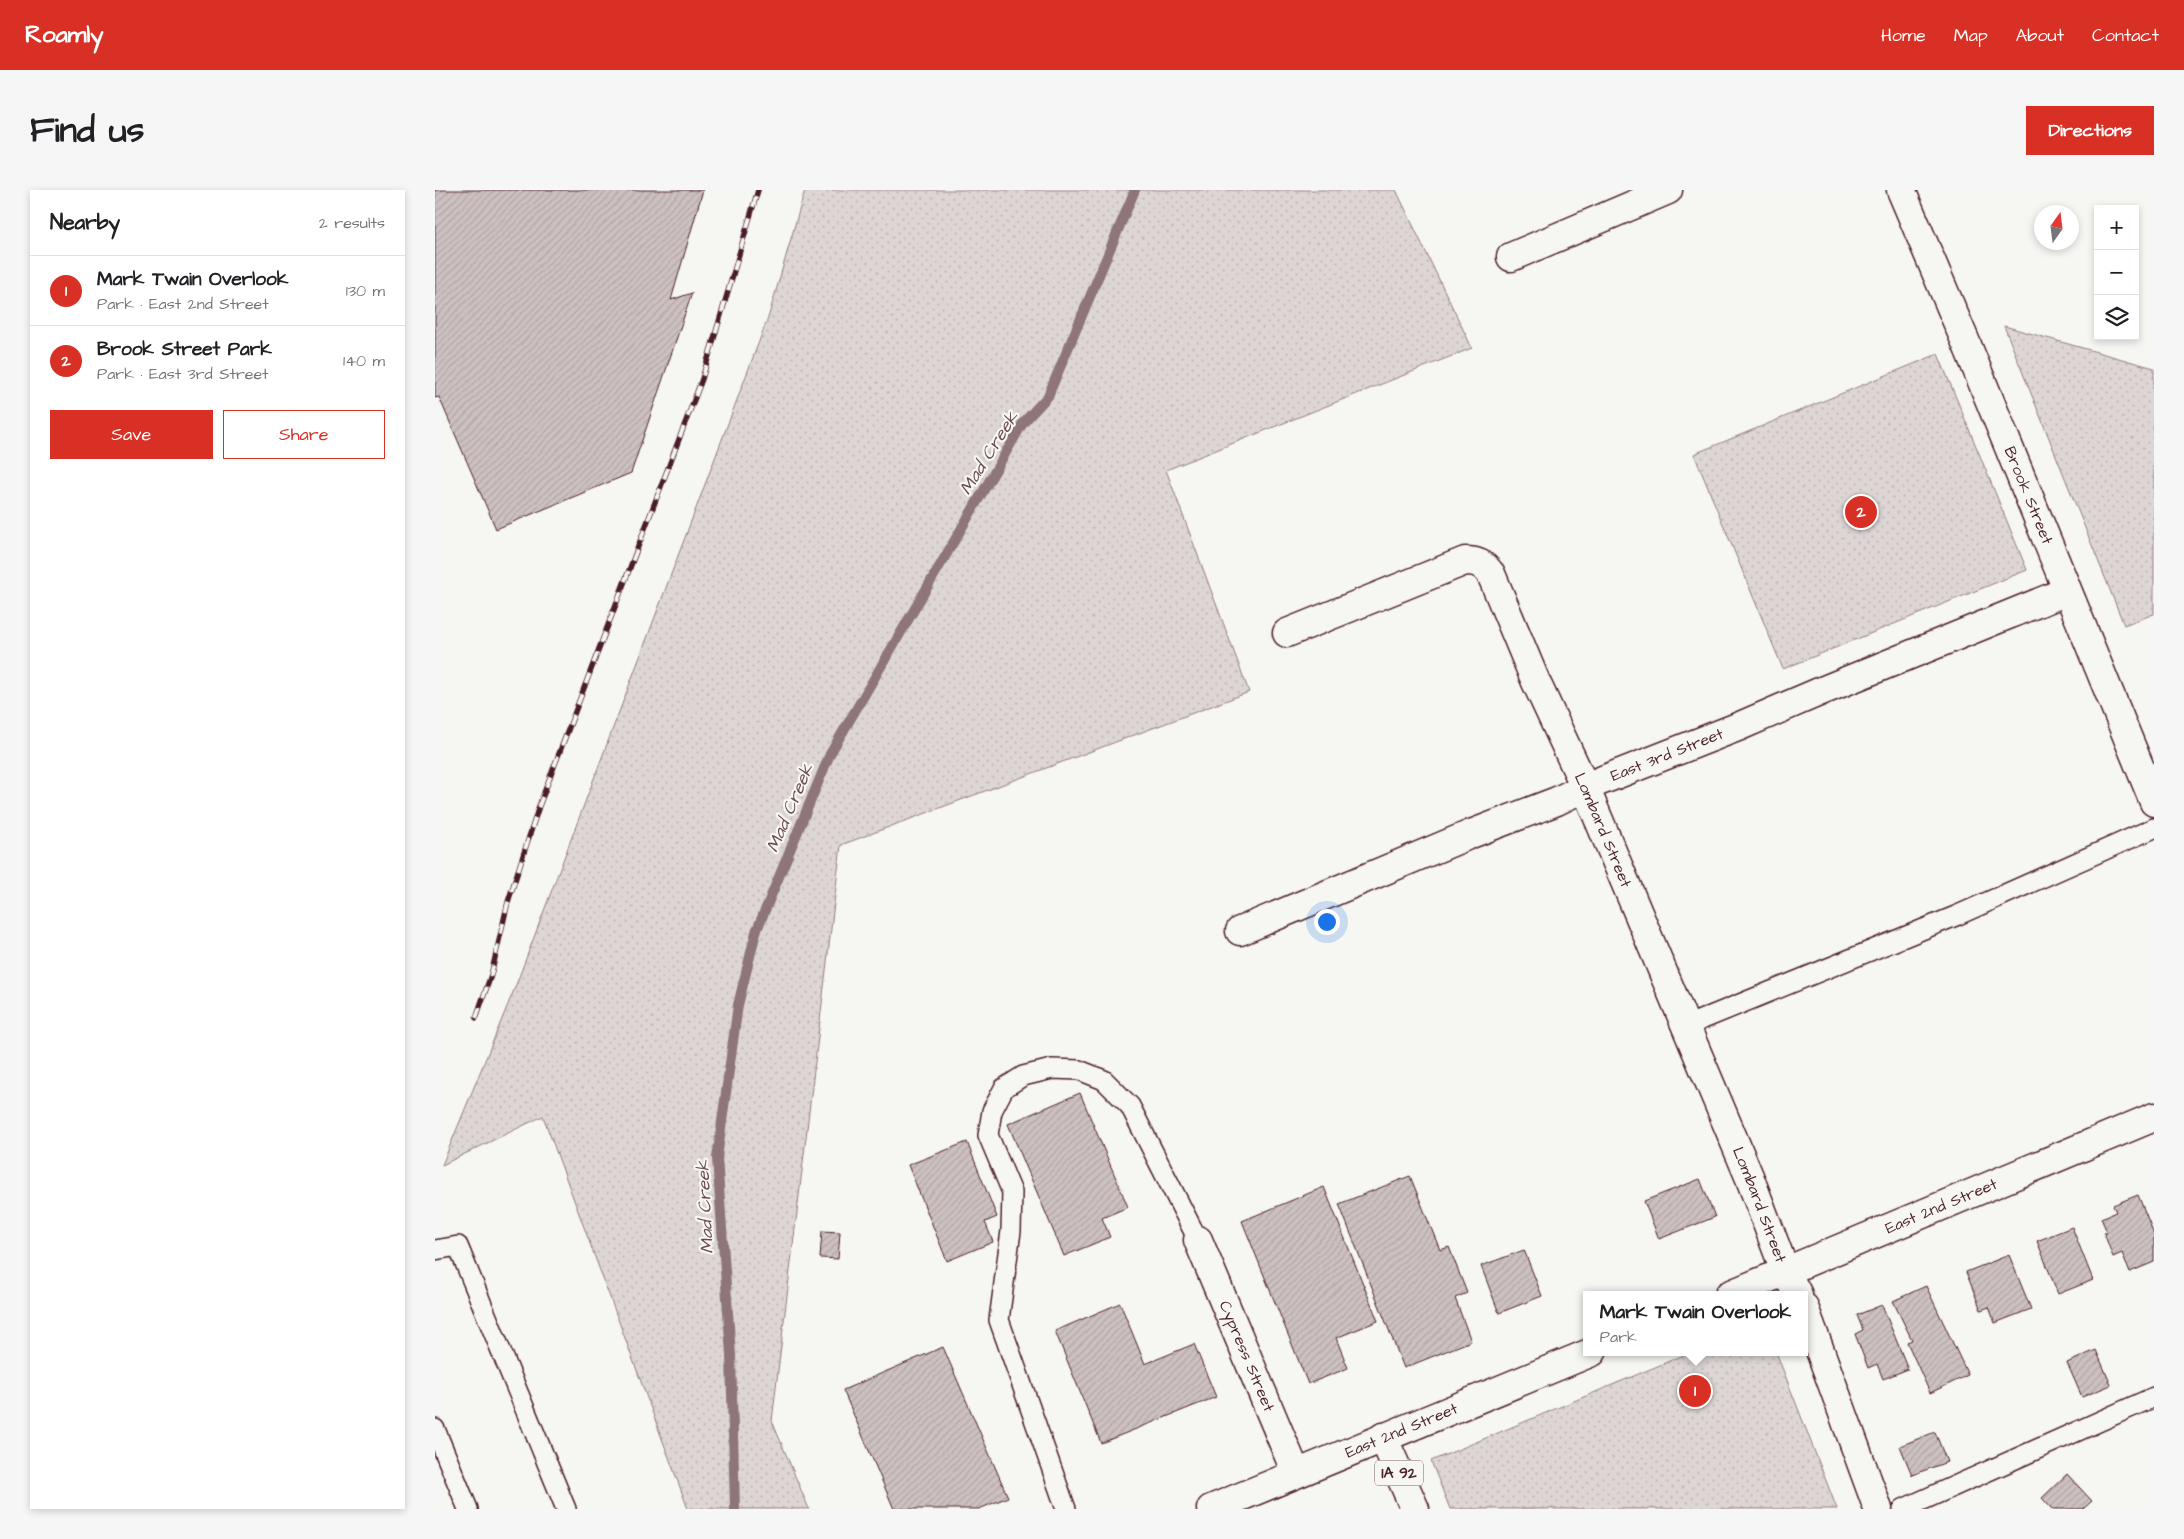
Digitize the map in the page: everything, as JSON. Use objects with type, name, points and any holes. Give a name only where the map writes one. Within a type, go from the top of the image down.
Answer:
[{"type":"street","points":[[1511,257],[1668,190]]},
{"type":"street","name":"Brook Street","points":[[1901,190],[1967,345],[2154,802]]},
{"type":"street","name":"Lombard Street","points":[[1287,633],[1465,561],[1474,561],[1483,565],[1491,574],[1536,682],[1585,787],[1749,1176],[1785,1271],[1796,1291]]},
{"type":"street","name":"East 3rd Street","points":[[1240,931],[1471,834],[1557,801],[1585,787],[1740,726],[2067,591]]},
{"type":"street","name":"East 2nd Street","points":[[1738,1291],[2154,1117]]},
{"type":"street","name":"Cypress Street","points":[[1198,1240],[1296,1473]]},
{"type":"street","points":[[1808,1318],[1877,1509]]},
{"type":"street","name":"East 2nd Street","points":[[1211,1509],[1583,1356]]},
{"type":"street","name":"IA 92","points":[[1383,1437],[1415,1509]]},
{"type":"lane","points":[[1685,1026],[1958,915],[2154,828]]},
{"type":"lane","points":[[1066,1509],[999,1320],[1011,1231],[1012,1192],[988,1134],[992,1111],[1004,1088],[1023,1076],[1052,1069],[1079,1070],[1104,1080],[1130,1106],[1198,1240]]},
{"type":"lane","points":[[435,1250],[458,1246],[567,1509]]},
{"type":"lane","points":[[1903,1509],[2154,1397]]},
{"type":"lane","points":[[435,1429],[468,1509]]},
{"type":"shaded area","points":[[805,190],[1396,190],[1472,348],[1166,470],[1249,692],[841,845],[772,1421],[809,1509],[688,1509],[543,1116],[442,1165],[516,985],[769,315]]},
{"type":"shaded area","points":[[2004,326],[2154,368],[2154,614],[2124,625]]},
{"type":"shaded area","points":[[1938,354],[2027,570],[1783,669],[1694,454]]},
{"type":"shaded area","points":[[1681,1356],[1778,1356],[1837,1509],[1450,1509],[1431,1461]]},
{"type":"building","points":[[435,190],[703,190],[671,300],[692,293],[631,473],[496,529],[439,397],[435,398]]},
{"type":"building","points":[[1080,1093],[1128,1207],[1102,1218],[1110,1237],[1064,1256],[1008,1124]]},
{"type":"building","points":[[967,1142],[997,1217],[985,1222],[993,1242],[947,1261],[908,1165]]},
{"type":"building","points":[[1410,1176],[1440,1250],[1449,1247],[1467,1293],[1455,1298],[1471,1341],[1404,1368],[1339,1204]]},
{"type":"building","points":[[1700,1179],[1715,1217],[1659,1239],[1644,1201]]},
{"type":"building","points":[[1324,1187],[1378,1321],[1336,1338],[1348,1368],[1308,1384],[1242,1221]]},
{"type":"building","points":[[2138,1195],[2154,1234],[2154,1262],[2130,1272],[2122,1253],[2113,1257],[2104,1233],[2107,1232],[2101,1218],[2116,1212],[2113,1205]]},
{"type":"building","points":[[2072,1227],[2093,1280],[2058,1294],[2037,1241]]},
{"type":"building","points":[[822,1231],[840,1232],[838,1259],[820,1258]]},
{"type":"building","points":[[1524,1250],[1542,1296],[1499,1313],[1481,1266]]},
{"type":"building","points":[[2009,1255],[2031,1309],[1995,1323],[1989,1307],[1981,1310],[1966,1272]]},
{"type":"building","points":[[1926,1286],[1968,1375],[1930,1393],[1907,1342],[1912,1340],[1893,1301]]},
{"type":"building","points":[[1120,1303],[1145,1364],[1194,1344],[1216,1397],[1101,1443],[1055,1331]]},
{"type":"building","points":[[1882,1305],[1908,1369],[1883,1379],[1877,1364],[1868,1368],[1855,1334],[1863,1330],[1857,1315]]},
{"type":"building","points":[[943,1347],[1008,1497],[979,1509],[894,1509],[843,1390]]},
{"type":"building","points":[[2096,1350],[2111,1385],[2082,1397],[2067,1363]]},
{"type":"building","points":[[1935,1432],[1947,1462],[1912,1475],[1900,1446]]},
{"type":"building","points":[[2067,1474],[2092,1501],[2083,1509],[2052,1509],[2042,1498]]},
{"type":"waterway","name":"Mad Creek","points":[[735,1509],[731,1355],[717,1158],[738,1005],[756,932],[830,754],[1023,423],[1048,396],[1135,190]]},
{"type":"railway","points":[[476,1018],[491,975],[508,902],[539,806],[702,379],[758,190]]},
{"type":"place","name":"Brook Street Park","points":[[1861,512]]},
{"type":"place","name":"Mark Twain Overlook","points":[[1695,1391]]}]
